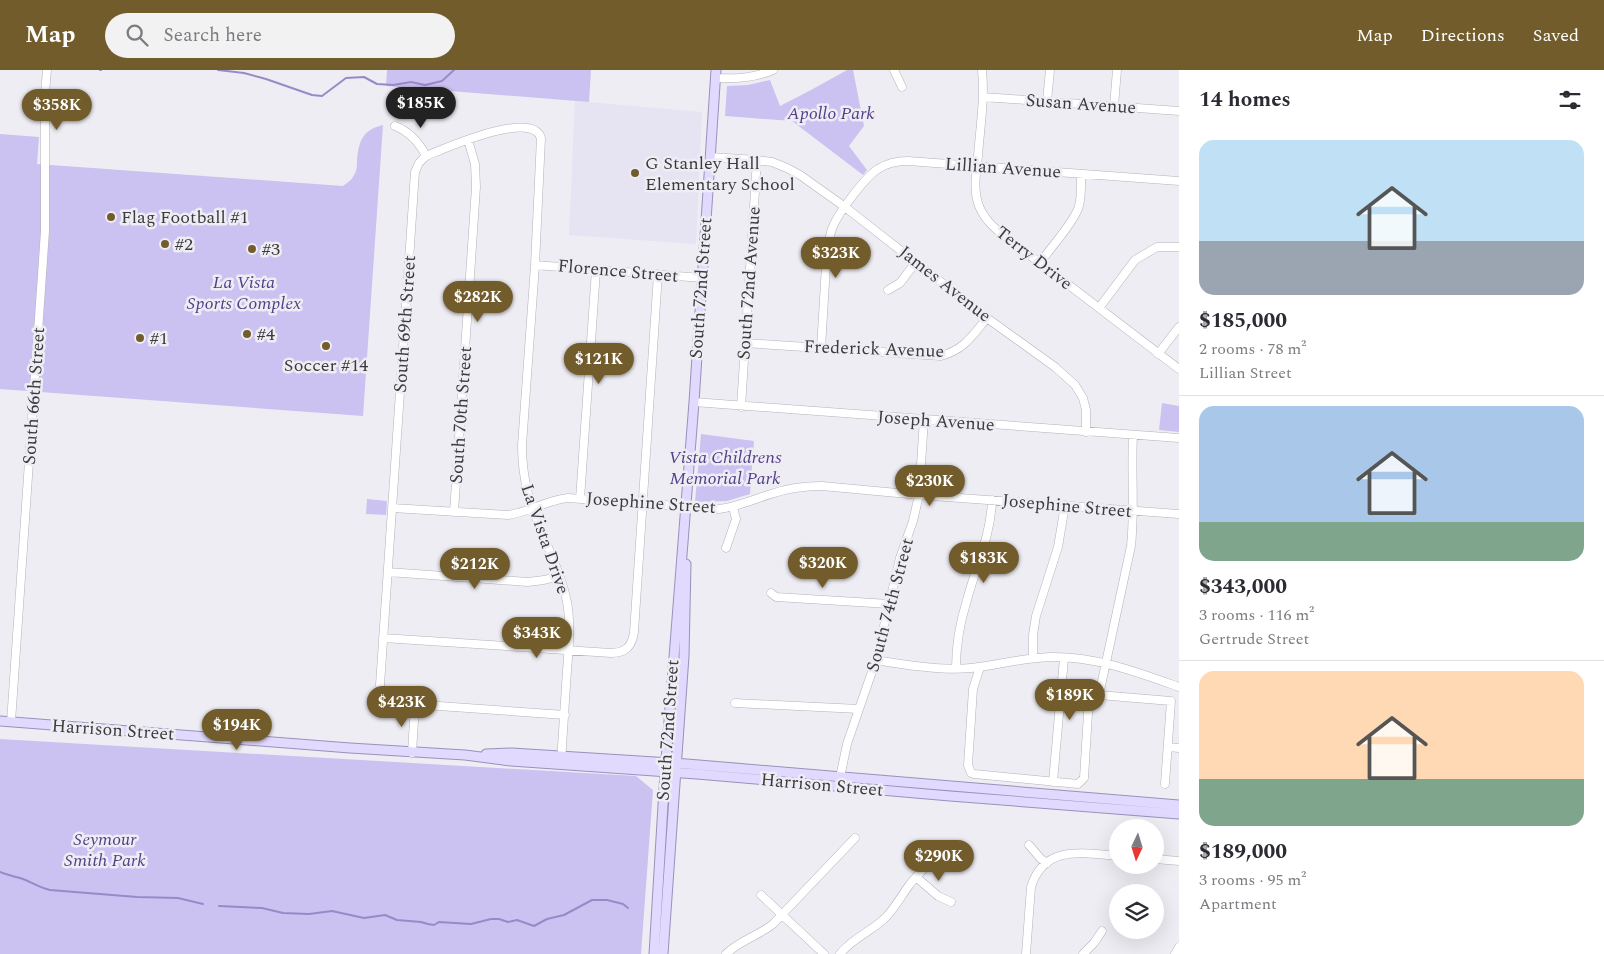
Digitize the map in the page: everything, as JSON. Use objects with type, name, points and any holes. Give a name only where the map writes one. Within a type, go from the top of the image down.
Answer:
[{"type":"main road","name":"South 72nd Street","points":[[654,954],[716,74]]},
{"type":"main road","name":"South 72nd Street","points":[[663,954],[684,656],[686,507]]},
{"type":"main road","name":"Harrison Street","points":[[0,721],[511,761],[561,760],[666,767],[1179,814]]},
{"type":"main road","name":"Harrison Street","points":[[839,782],[1179,805]]},
{"type":"street","name":"South 66th Street","points":[[11,722],[45,231],[45,93],[47,70]]},
{"type":"street","points":[[716,74],[743,78],[764,74],[773,70]]},
{"type":"street","points":[[894,70],[902,87]]},
{"type":"street","name":"Terry Drive","points":[[982,70],[983,97],[976,196],[986,221],[1179,369]]},
{"type":"street","points":[[1047,101],[1050,70]]},
{"type":"street","points":[[1114,106],[1117,70]]},
{"type":"street","name":"Susan Avenue","points":[[983,97],[1179,111]]},
{"type":"street","points":[[395,126],[410,134],[426,156],[468,140]]},
{"type":"street","name":"La Vista Drive","points":[[468,140],[486,133],[508,129],[537,131],[540,134],[541,140],[535,265],[522,445],[525,479],[533,508],[559,576],[569,615],[565,715],[561,760]]},
{"type":"street","name":"South 70th Street","points":[[454,512],[476,187],[476,164],[468,140]]},
{"type":"street","name":"South 69th Street","points":[[415,704],[396,703],[387,699],[381,690],[381,675],[414,175],[418,165],[426,156]]},
{"type":"street","name":"James Avenue","points":[[710,157],[772,162],[800,175],[845,207],[987,318],[1055,367],[1075,385],[1085,404],[1086,432]]},
{"type":"street","name":"South 72nd Avenue","points":[[740,407],[757,160]]},
{"type":"street","name":"Lillian Avenue","points":[[820,348],[827,250],[834,224],[872,173],[882,166],[893,162],[908,161],[1179,181]]},
{"type":"street","points":[[1040,263],[1071,221],[1078,208],[1081,194],[1081,174]]},
{"type":"street","points":[[1099,308],[1135,260],[1157,248],[1179,247]]},
{"type":"street","points":[[888,290],[900,283],[916,262]]},
{"type":"street","name":"Florence Street","points":[[535,265],[702,278]]},
{"type":"street","points":[[580,499],[596,270]]},
{"type":"street","points":[[384,638],[615,653],[625,650],[630,646],[635,604],[658,274]]},
{"type":"street","name":"Frederick Avenue","points":[[745,343],[941,356],[961,348],[987,318]]},
{"type":"street","points":[[1158,354],[1179,327]]},
{"type":"street","name":"Joseph Avenue","points":[[694,402],[740,407],[1179,438]]},
{"type":"street","name":"South 74th Street","points":[[839,782],[847,744],[876,660],[900,558],[919,496],[924,419]]},
{"type":"street","points":[[1099,695],[1131,546],[1133,436]]},
{"type":"street","name":"Josephine Street","points":[[392,508],[503,515],[518,513],[558,500],[580,499],[719,509],[733,507],[771,494],[807,486],[919,496],[1179,514]]},
{"type":"street","points":[[956,668],[956,649],[960,628],[967,599],[987,539],[992,514],[992,500]]},
{"type":"street","points":[[1033,658],[1033,636],[1036,616],[1058,547],[1065,505]]},
{"type":"street","points":[[726,548],[736,519],[733,507]]},
{"type":"street","points":[[388,572],[528,582],[559,576]]},
{"type":"street","points":[[771,593],[776,597],[889,604]]},
{"type":"street","points":[[876,660],[956,668],[980,667],[1033,658],[1064,658],[1086,660],[1123,668],[1177,686],[1179,677]]},
{"type":"street","points":[[1053,782],[1064,658]]},
{"type":"street","points":[[980,667],[973,689],[968,765],[970,773],[1078,784],[1084,778],[1089,697],[1099,695],[1171,701],[1165,784]]},
{"type":"street","points":[[735,703],[859,710]]},
{"type":"street","points":[[412,752],[415,704],[565,715]]},
{"type":"street","points":[[1168,747],[1179,748]]},
{"type":"street","points":[[726,954],[738,944],[767,929],[855,838]]},
{"type":"street","points":[[1029,845],[1047,863]]},
{"type":"street","points":[[840,954],[846,946],[871,930],[888,915],[916,877],[942,852],[953,846]]},
{"type":"street","points":[[1026,954],[1031,887],[1037,873],[1047,863],[1060,855],[1074,852],[1109,855]]},
{"type":"street","points":[[1164,860],[1179,861]]},
{"type":"street","points":[[916,877],[938,896],[951,902]]},
{"type":"street","points":[[761,895],[824,954]]},
{"type":"street","points":[[1083,954],[1102,931]]},
{"type":"street","points":[[1175,954],[1179,947]]},
{"type":"shaded area","name":"G Stanley Hall Elementary School","points":[[575,101],[702,112],[696,244],[569,235]]},
{"type":"green space","points":[[387,70],[591,70],[589,102],[386,86]]},
{"type":"green space","name":"Apollo Park","points":[[847,70],[853,70],[864,126],[849,146],[867,170],[863,175],[792,121],[725,116],[727,86],[748,85],[770,80],[780,106]]},
{"type":"green space","name":"La Vista Sports Complex","points":[[383,125],[363,416],[0,389],[0,134],[39,137],[37,164],[343,186],[351,180],[356,172],[359,147],[363,137],[376,127]]},
{"type":"green space","points":[[1162,403],[1179,406],[1179,432],[1159,430]]},
{"type":"green space","name":"Vista Childrens Memorial Park","points":[[701,434],[754,441],[750,494],[727,501],[695,502]]},
{"type":"green space","points":[[367,499],[387,501],[386,515],[366,514]]},
{"type":"green space","name":"Seymour Smith Park","points":[[0,739],[636,776],[653,790],[641,954],[0,954]]},
{"type":"waterway","points":[[218,70],[244,73],[312,95],[322,96],[346,78],[364,77],[377,84],[393,85],[411,82],[425,85],[442,81],[454,70]]},
{"type":"waterway","points":[[0,872],[50,890],[137,897],[178,898],[203,904]]},
{"type":"waterway","points":[[219,906],[262,908],[283,913],[309,914],[332,911],[364,918],[385,915],[397,920],[434,925],[439,922],[471,924],[499,919],[508,922],[517,920],[534,926],[547,919],[564,915],[592,900],[607,900],[623,904],[628,908]]},
{"type":"place","name":"G Stanley Hall Elementary School","points":[[635,173]]},
{"type":"place","name":"Flag Football #1","points":[[111,217]]},
{"type":"place","name":"#2","points":[[165,244]]},
{"type":"place","name":"#3","points":[[252,249]]},
{"type":"place","name":"#4","points":[[247,334]]},
{"type":"place","name":"#1","points":[[140,338]]},
{"type":"place","name":"Soccer #14","points":[[326,346]]}]
